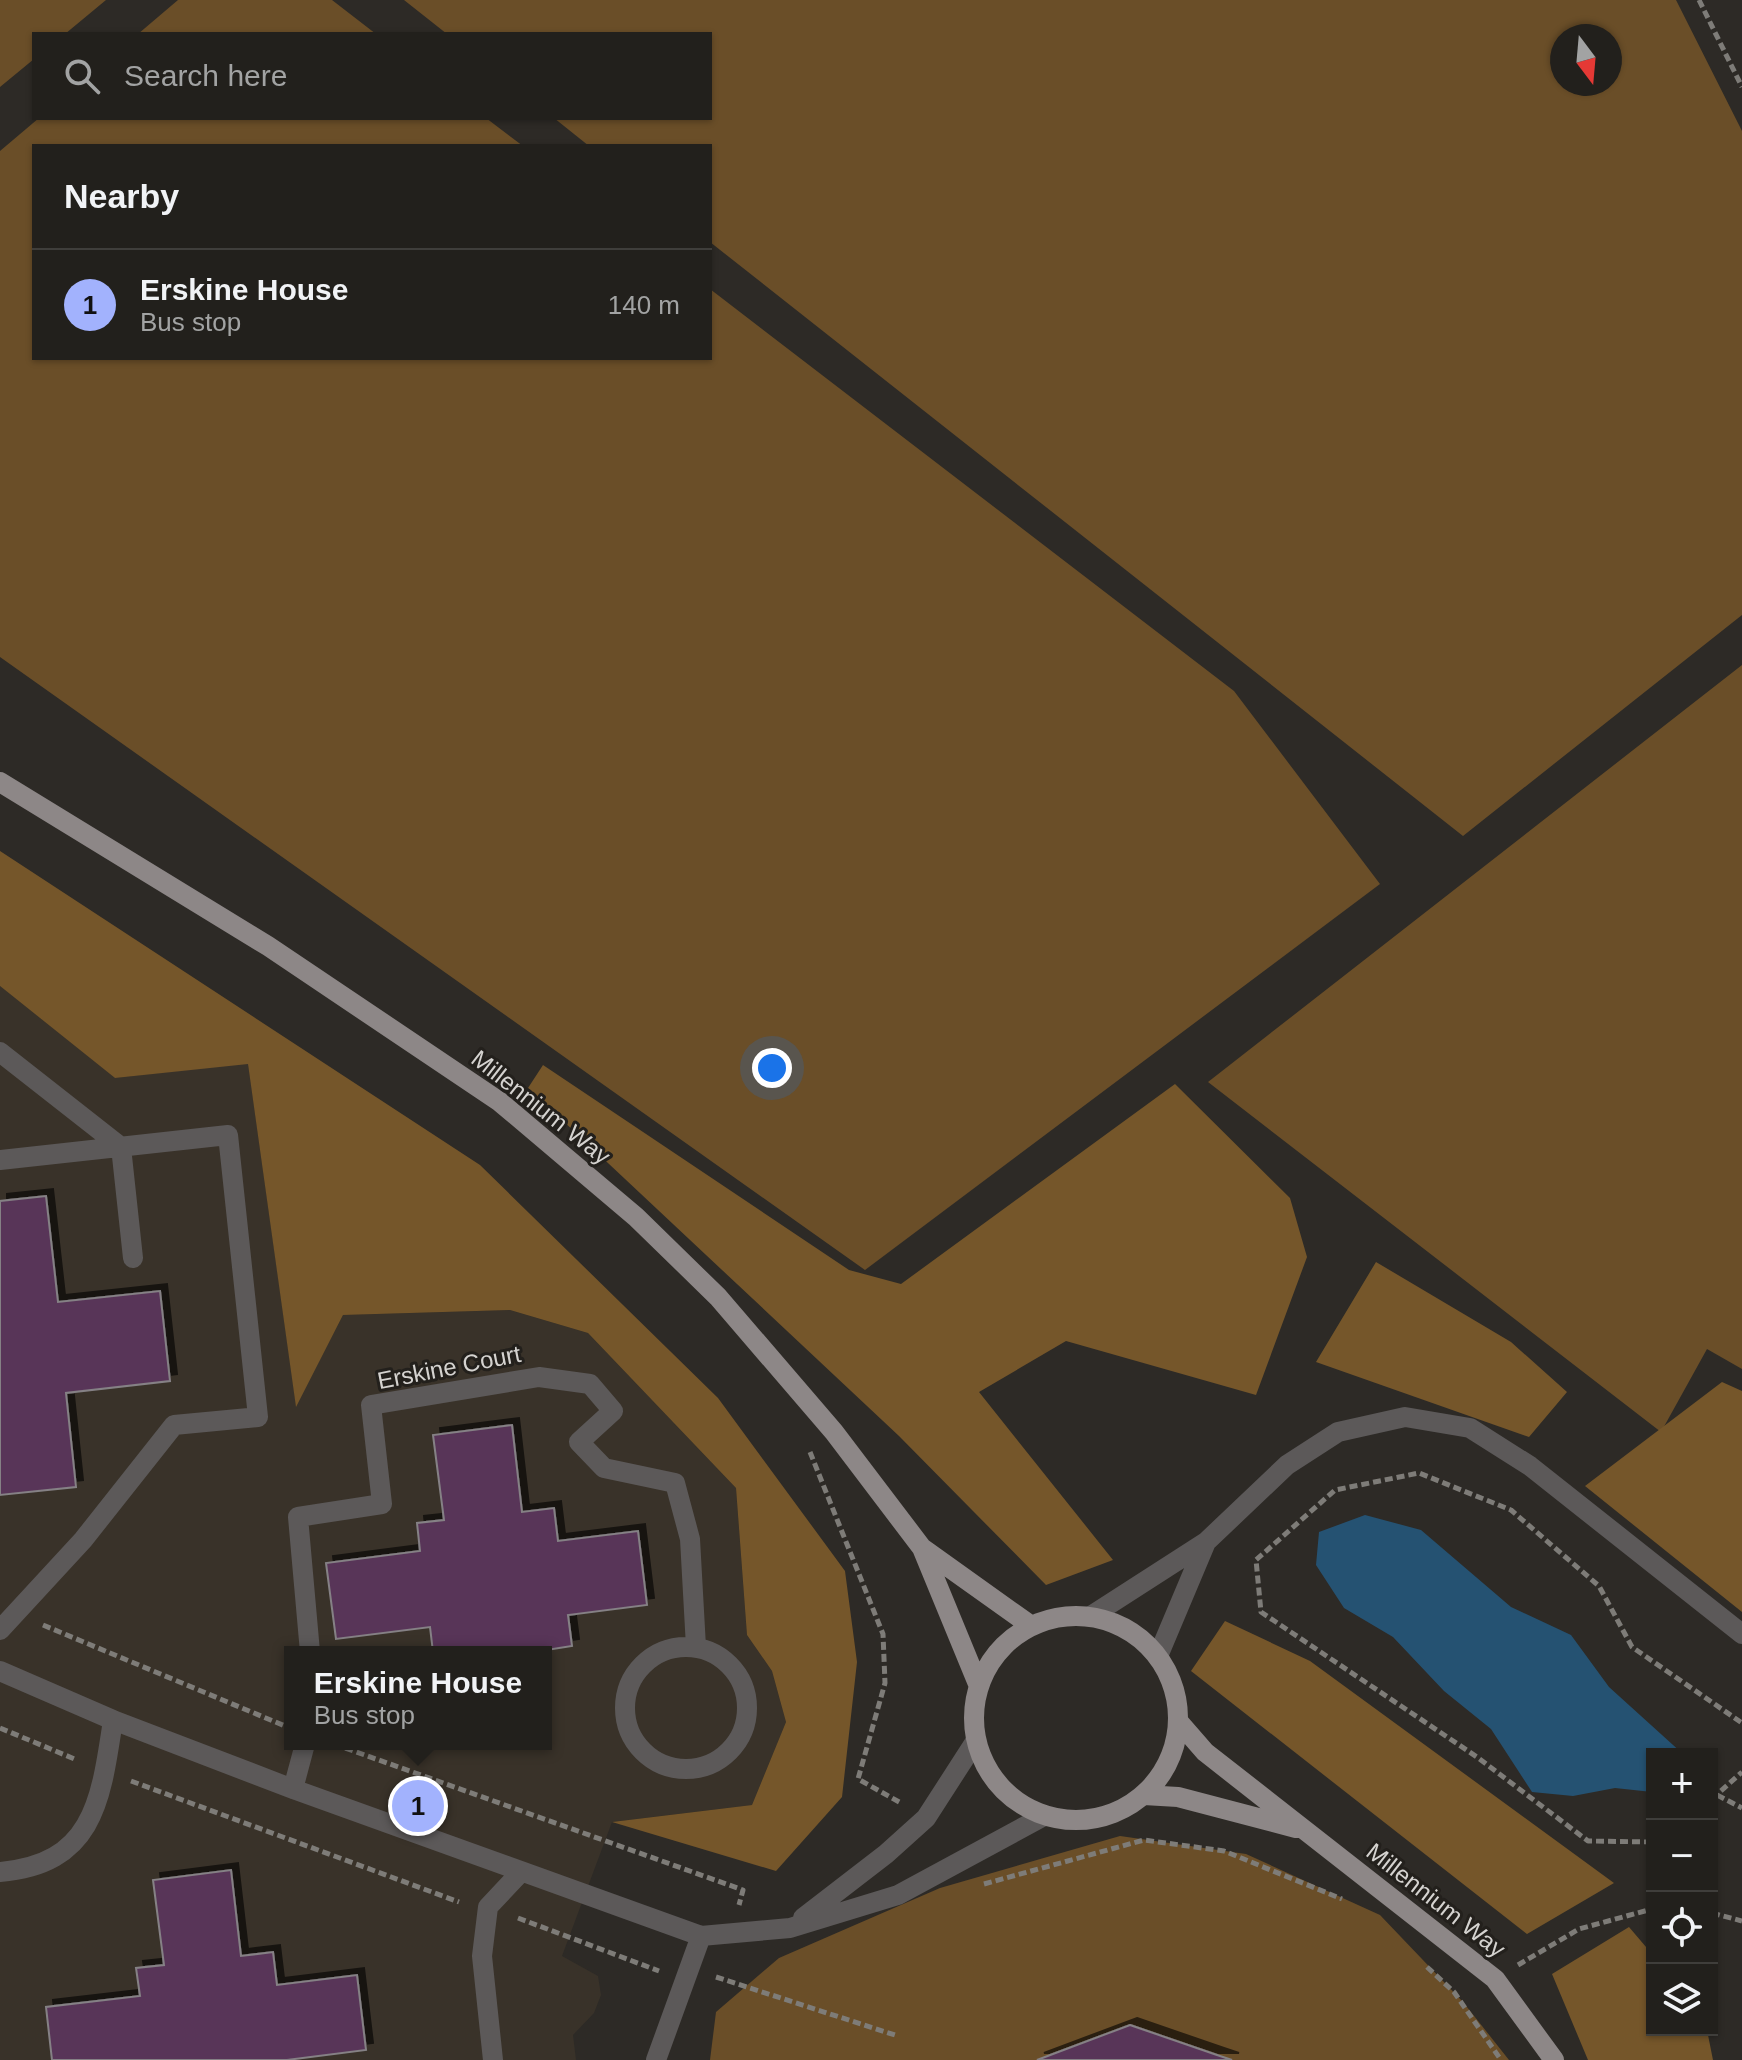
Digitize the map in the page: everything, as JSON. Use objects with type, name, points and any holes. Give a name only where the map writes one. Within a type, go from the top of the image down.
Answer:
[{"type":"main road","name":"Millennium Way","points":[[0,782],[268,946],[500,1102],[636,1217],[718,1297],[834,1432],[922,1548],[978,1684]]},
{"type":"main road","name":"Millennium Way","points":[[922,1548],[1030,1625]]},
{"type":"main road","points":[[1060,1616],[1091,1616],[1128,1630],[1158,1656],[1174,1687],[1178,1721],[1169,1761],[1144,1795],[1122,1810],[1097,1819],[1070,1821],[1044,1816],[1018,1804],[998,1786],[975,1742],[978,1684],[990,1660],[1008,1640],[1030,1625],[1060,1616]]},
{"type":"main road","name":"Millennium Way","points":[[1178,1721],[1205,1752],[1495,1979],[1554,2060]]},
{"type":"main road","name":"Millennium Way","points":[[1144,1795],[1178,1797],[1303,1830]]},
{"type":"street","points":[[0,1052],[121,1147],[133,1258]]},
{"type":"street","points":[[0,1160],[228,1135],[258,1417],[174,1425],[83,1540],[0,1630]]},
{"type":"street","name":"Erskine Court","points":[[309,1646],[298,1517],[382,1504],[371,1405],[539,1377],[590,1384],[613,1411],[579,1442],[604,1468],[675,1483],[690,1539],[696,1647]]},
{"type":"street","points":[[1091,1616],[1206,1542],[1287,1465],[1338,1432],[1405,1417],[1470,1428],[1530,1466],[1742,1634]]},
{"type":"street","points":[[1158,1656],[1206,1542]]},
{"type":"street","points":[[679,1647],[696,1647],[716,1654],[738,1673],[747,1693],[747,1720],[740,1741],[717,1762],[697,1769],[675,1769],[652,1760],[636,1745],[627,1724],[625,1703],[629,1684],[641,1666],[658,1653],[679,1647]]},
{"type":"street","points":[[0,1671],[113,1720],[293,1789],[701,1936],[790,1928],[898,1895],[1044,1816]]},
{"type":"street","points":[[0,1872],[31,1869],[72,1848],[92,1815],[105,1771],[113,1720]]},
{"type":"street","points":[[790,1928],[886,1854],[926,1818],[975,1742]]},
{"type":"street","points":[[293,1789],[303,1750]]},
{"type":"street","points":[[493,2060],[482,1956],[488,1907],[521,1872]]},
{"type":"street","points":[[656,2060],[701,1936]]},
{"type":"path","points":[[1699,0],[1742,87]]},
{"type":"path","points":[[809,1450],[883,1634],[885,1683],[858,1779],[926,1818]]},
{"type":"path","points":[[1646,1842],[1588,1841],[1477,1757],[1261,1612],[1256,1560],[1335,1490],[1419,1473],[1511,1510],[1599,1586],[1632,1647],[1742,1723]]},
{"type":"path","points":[[15,1613],[284,1725]]},
{"type":"path","points":[[0,1728],[105,1771],[465,1904],[488,1907],[646,1968],[686,1977]]},
{"type":"path","points":[[350,1750],[743,1890],[731,1933],[713,1976],[898,2036]]},
{"type":"path","points":[[1718,1794],[1742,1772]]},
{"type":"path","points":[[1718,1798],[1742,1808]]},
{"type":"path","points":[[961,1859],[976,1886],[1144,1840],[1224,1851],[1348,1901]]},
{"type":"path","points":[[1495,1979],[1579,1929],[1646,1911]]},
{"type":"path","points":[[1718,1915],[1742,1921]]},
{"type":"path","points":[[1420,1960],[1454,1992],[1501,2060]]},
{"type":"shaded area","points":[[0,0],[106,0],[67,32],[32,32],[32,61],[0,87]]},
{"type":"shaded area","points":[[178,0],[332,0],[373,32],[140,32]]},
{"type":"shaded area","points":[[404,0],[1676,0],[1742,131],[1742,615],[1463,836],[712,244],[712,144],[586,144],[556,120],[712,120],[712,32],[444,32]]},
{"type":"shaded area","points":[[37,120],[489,120],[520,144],[32,144],[32,360],[712,360],[712,291],[1234,691],[1380,884],[865,1270],[0,657],[0,151]]},
{"type":"shaded area","points":[[1742,665],[1742,1369],[1707,1349],[1661,1432],[1208,1082]]},
{"type":"shaded area","points":[[0,851],[480,1165],[718,1398],[845,1571],[857,1662],[842,1797],[776,1871],[612,1822],[752,1805],[786,1722],[772,1671],[747,1635],[736,1488],[588,1333],[510,1310],[343,1315],[296,1407],[248,1064],[115,1078],[0,986]]},
{"type":"shaded area","points":[[0,986],[115,1078],[248,1063],[296,1405],[343,1315],[510,1310],[588,1333],[736,1488],[747,1635],[772,1671],[786,1722],[752,1805],[612,1822],[562,1956],[598,1976],[601,1995],[594,2013],[573,2035],[576,2060],[0,2060]]},
{"type":"shaded area","points":[[543,1065],[849,1270],[901,1284],[1175,1084],[1290,1198],[1307,1257],[1256,1395],[1066,1341],[979,1392],[1113,1560],[1046,1585],[899,1436],[528,1088]]},
{"type":"shaded area","points":[[1376,1262],[1511,1342],[1567,1392],[1529,1437],[1316,1362]]},
{"type":"shaded area","points":[[1722,1382],[1742,1391],[1742,1612],[1585,1486]]},
{"type":"shaded area","points":[[1225,1621],[1310,1661],[1614,1883],[1527,1934],[1191,1671]]},
{"type":"shaded area","points":[[1120,1836],[1246,1854],[1380,1915],[1463,2002],[1509,2060],[710,2060],[716,2012],[779,1958],[940,1888]]},
{"type":"shaded area","points":[[1629,1927],[1646,1947],[1646,2036],[1708,2036],[1713,2060],[1588,2060],[1552,1974]]},
{"type":"water","points":[[1365,1515],[1421,1530],[1511,1607],[1571,1635],[1609,1687],[1676,1748],[1646,1748],[1646,1791],[1615,1788],[1573,1796],[1532,1792],[1491,1729],[1444,1691],[1393,1637],[1344,1608],[1316,1565],[1319,1532]]},
{"type":"building","points":[[46,1196],[58,1302],[160,1291],[170,1381],[66,1393],[76,1487],[0,1495],[0,1201]]},
{"type":"building","points":[[512,1425],[522,1512],[554,1508],[558,1541],[638,1531],[647,1605],[568,1615],[572,1646],[552,1649],[552,1646],[432,1646],[430,1627],[336,1639],[326,1563],[420,1551],[417,1523],[444,1520],[433,1435]]},
{"type":"building","points":[[231,1870],[241,1956],[273,1952],[277,1985],[357,1975],[366,2050],[287,2060],[52,2060],[46,2007],[140,1996],[136,1968],[164,1965],[153,1880]]},
{"type":"building","points":[[1130,2025],[1217,2055],[1232,2060],[1037,2060]]},
{"type":"place","name":"Erskine House","points":[[418,1806]]}]
